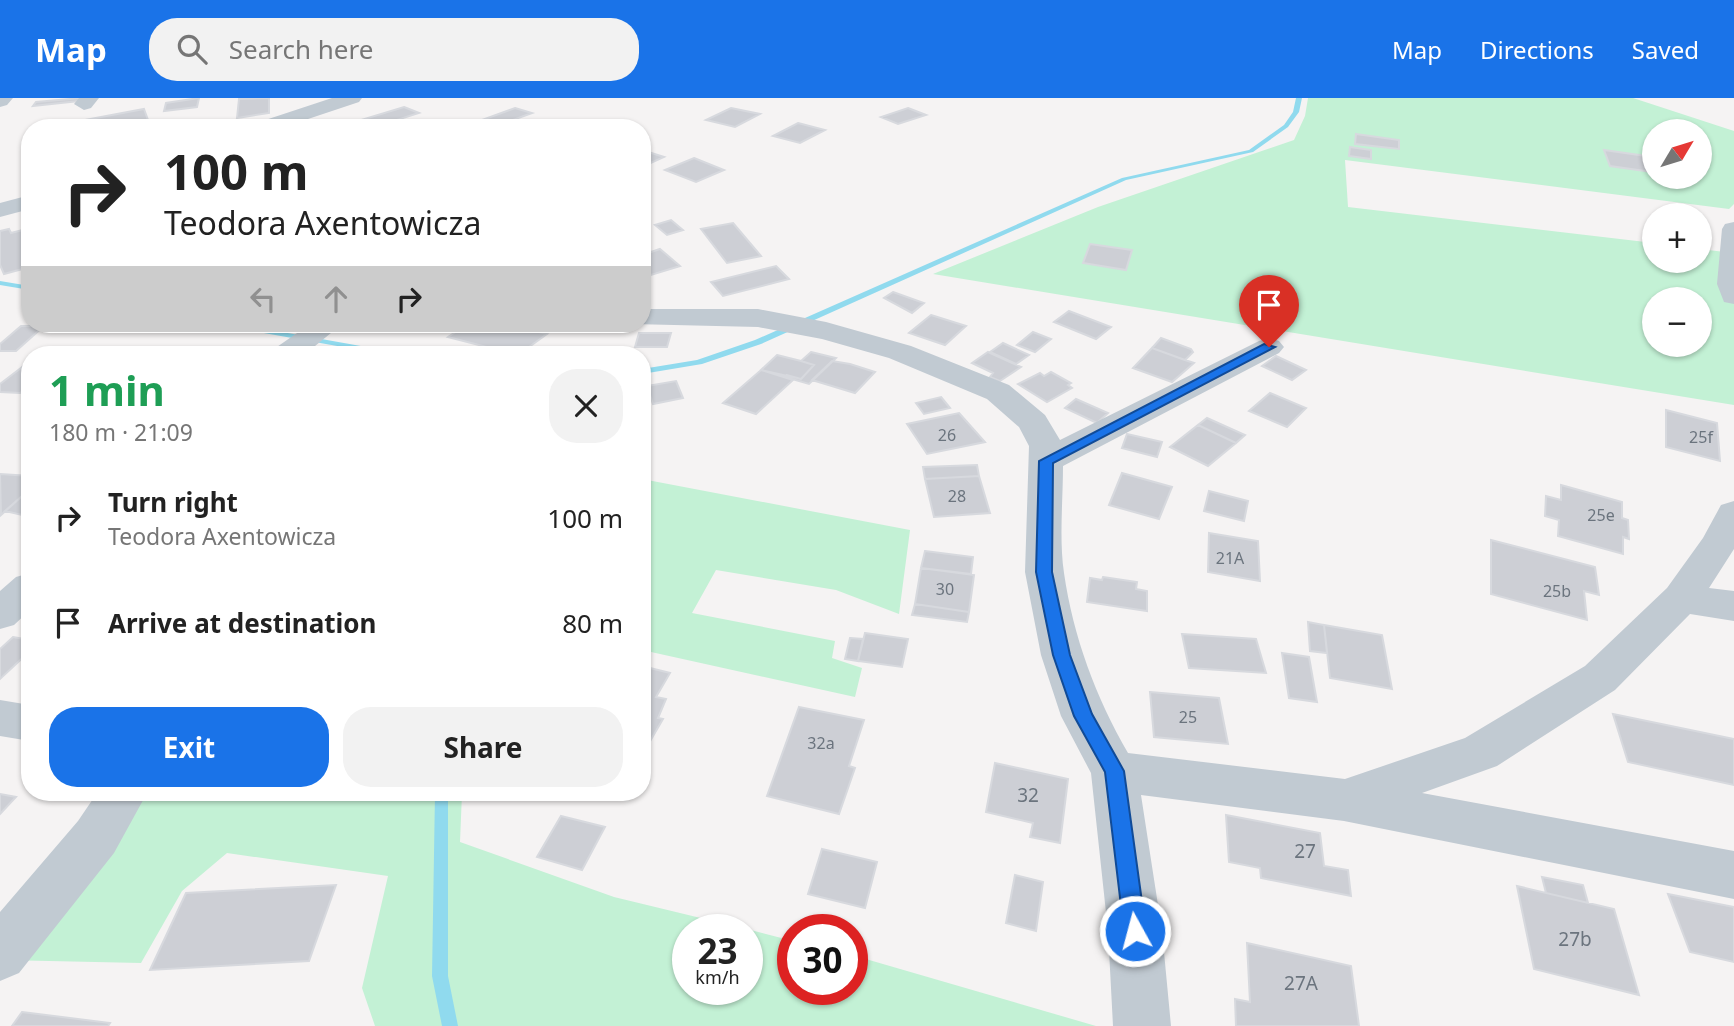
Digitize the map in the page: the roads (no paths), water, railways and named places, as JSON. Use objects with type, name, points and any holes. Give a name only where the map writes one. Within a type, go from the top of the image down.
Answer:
[{"type":"street","points":[[306,119],[352,98]]},
{"type":"street","points":[[1734,229],[1730,284],[1734,296]]},
{"type":"street","points":[[651,318],[758,318],[900,352],[998,392],[1033,422],[1046,446],[1044,572],[1062,655],[1083,716],[1114,771],[1135,931],[1142,1026]]},
{"type":"street","points":[[1046,461],[1269,347]]},
{"type":"street","points":[[1344,800],[1481,752],[1600,678],[1681,598],[1719,543],[1734,513]]},
{"type":"street","points":[[0,614],[21,595]]},
{"type":"street","points":[[1681,598],[1734,606]]},
{"type":"street","points":[[0,718],[21,722]]},
{"type":"street","points":[[1114,771],[1344,800],[1734,875]]},
{"type":"street","points":[[0,954],[96,837],[118,801]]},
{"type":"waterway","points":[[651,370],[699,362],[758,342],[1124,179],[1251,151],[1286,126],[1296,112],[1299,98]]},
{"type":"waterway","points":[[0,283],[21,286]]},
{"type":"waterway","points":[[276,333],[349,346]]},
{"type":"waterway","points":[[441,801],[440,976],[450,1026]]}]
